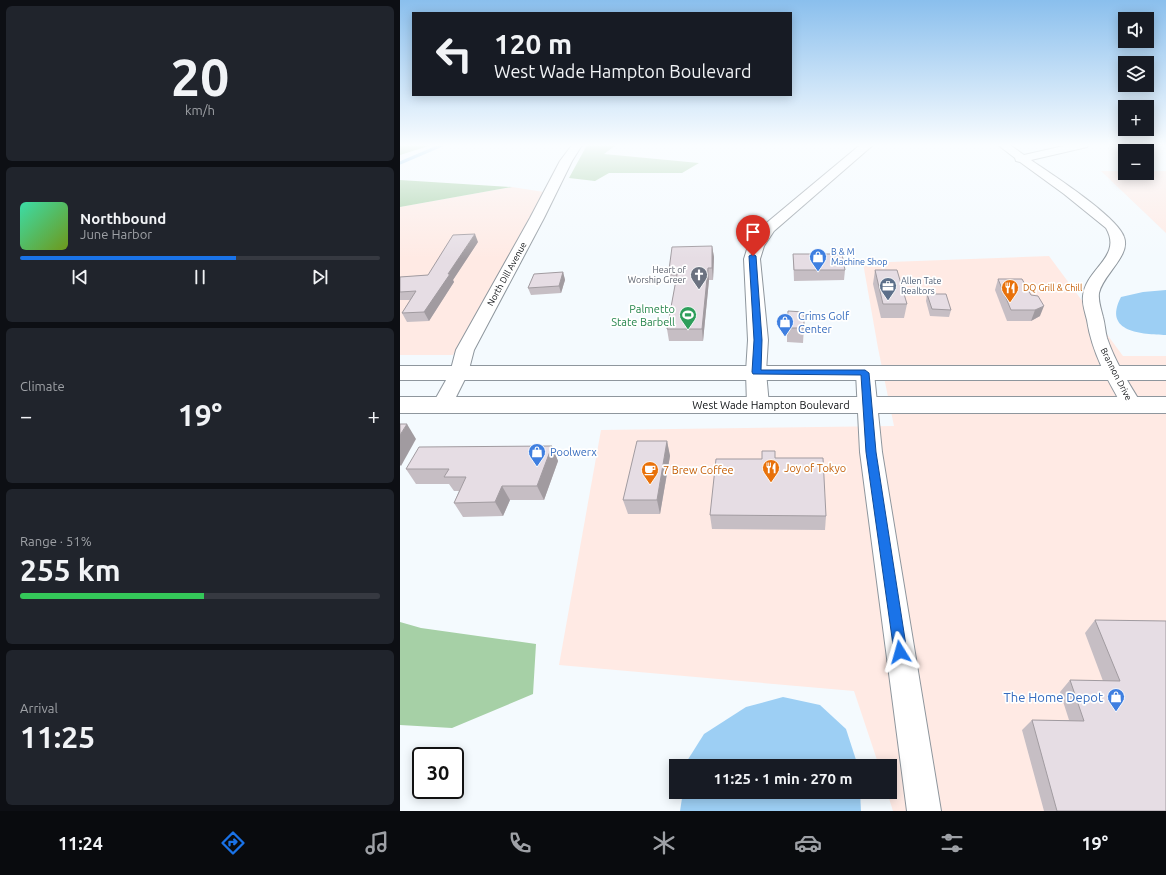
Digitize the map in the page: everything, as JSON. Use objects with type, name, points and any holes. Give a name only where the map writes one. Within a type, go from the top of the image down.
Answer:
[{"type":"main road","points":[[758,404],[756,372],[758,340],[752,259],[756,246],[769,228],[822,183]]},
{"type":"main road","points":[[400,373],[1166,373]]},
{"type":"main road","name":"West Wade Hampton Boulevard","points":[[400,405],[1166,405]]},
{"type":"street","name":"North Dill Avenue","points":[[442,405],[458,373],[465,350],[555,183]]},
{"type":"street","name":"Brannon Drive","points":[[1056,183],[1111,226],[1119,238],[1118,249],[1099,274],[1092,288],[1091,296],[1100,342],[1114,373],[1132,405]]},
{"type":"street","points":[[865,373],[871,452],[924,811]]},
{"type":"shaded area","points":[[1113,183],[1166,183],[1166,233]]},
{"type":"shaded area","points":[[512,187],[544,192],[533,219],[453,355],[400,355],[400,207]]},
{"type":"shaded area","points":[[1049,256],[1123,356],[1166,356],[1166,811],[893,811],[889,799],[897,799],[897,759],[877,759],[854,691],[559,665],[601,430],[894,426],[863,263]]},
{"type":"green space","points":[[400,183],[446,183],[512,187],[400,207]]},
{"type":"green space","points":[[400,622],[421,628],[536,644],[533,694],[452,728],[400,725]]},
{"type":"water","points":[[1166,290],[1166,335],[1137,332],[1121,325],[1117,318],[1117,309],[1121,297],[1143,292]]},
{"type":"water","points":[[783,697],[820,705],[846,729],[856,759],[688,759],[704,734],[746,707]]},
{"type":"water","points":[[682,799],[860,799],[861,811],[680,811]]},
{"type":"building","points":[[475,234],[424,312],[402,313],[416,291],[400,292],[400,277],[428,275],[453,235]]},
{"type":"building","points":[[712,246],[712,268],[708,268],[702,329],[667,329],[678,269],[669,270],[672,247]]},
{"type":"building","points":[[793,254],[842,254],[845,270],[794,270]]},
{"type":"building","points":[[875,270],[897,270],[907,304],[883,304]]},
{"type":"building","points":[[563,272],[559,286],[528,288],[534,274]]},
{"type":"building","points":[[998,279],[1022,279],[1031,295],[1038,296],[1044,306],[1035,310],[1011,310]]},
{"type":"building","points":[[927,294],[946,294],[951,310],[932,309]]},
{"type":"building","points":[[788,311],[804,312],[804,328],[787,328]]},
{"type":"building","points":[[400,424],[407,424],[400,435]]},
{"type":"building","points":[[637,441],[667,441],[657,500],[623,500]]},
{"type":"building","points":[[552,446],[537,486],[502,486],[495,502],[454,503],[466,477],[444,477],[449,469],[406,469],[419,447]]},
{"type":"building","points":[[762,451],[775,451],[775,458],[823,458],[826,516],[710,515],[716,459],[762,459]]},
{"type":"building","name":"The Home Depot","points":[[1095,620],[1166,621],[1166,811],[1057,811],[1032,720],[1084,721],[1070,680],[1120,681]]},
{"type":"place","name":"B & M Machine Shop","points":[[818,272]]},
{"type":"place","name":"Heart of Worship Greer","points":[[699,290]]},
{"type":"place","name":"Allen Tate Realtors","points":[[888,301]]},
{"type":"place","name":"DQ Grill & Chill","points":[[1010,303]]},
{"type":"place","name":"Palmetto State Barbell","points":[[688,330]]},
{"type":"place","name":"Crims Golf Center","points":[[785,337]]},
{"type":"place","name":"Poolwerx","points":[[537,467]]},
{"type":"place","name":"Joy of Tokyo","points":[[771,483]]},
{"type":"place","name":"7 Brew Coffee","points":[[650,485]]},
{"type":"place","name":"The Home Depot","points":[[1116,712]]},
{"type":"route","points":[[753,256],[758,340],[756,372],[865,373],[871,452],[900,652]]}]
